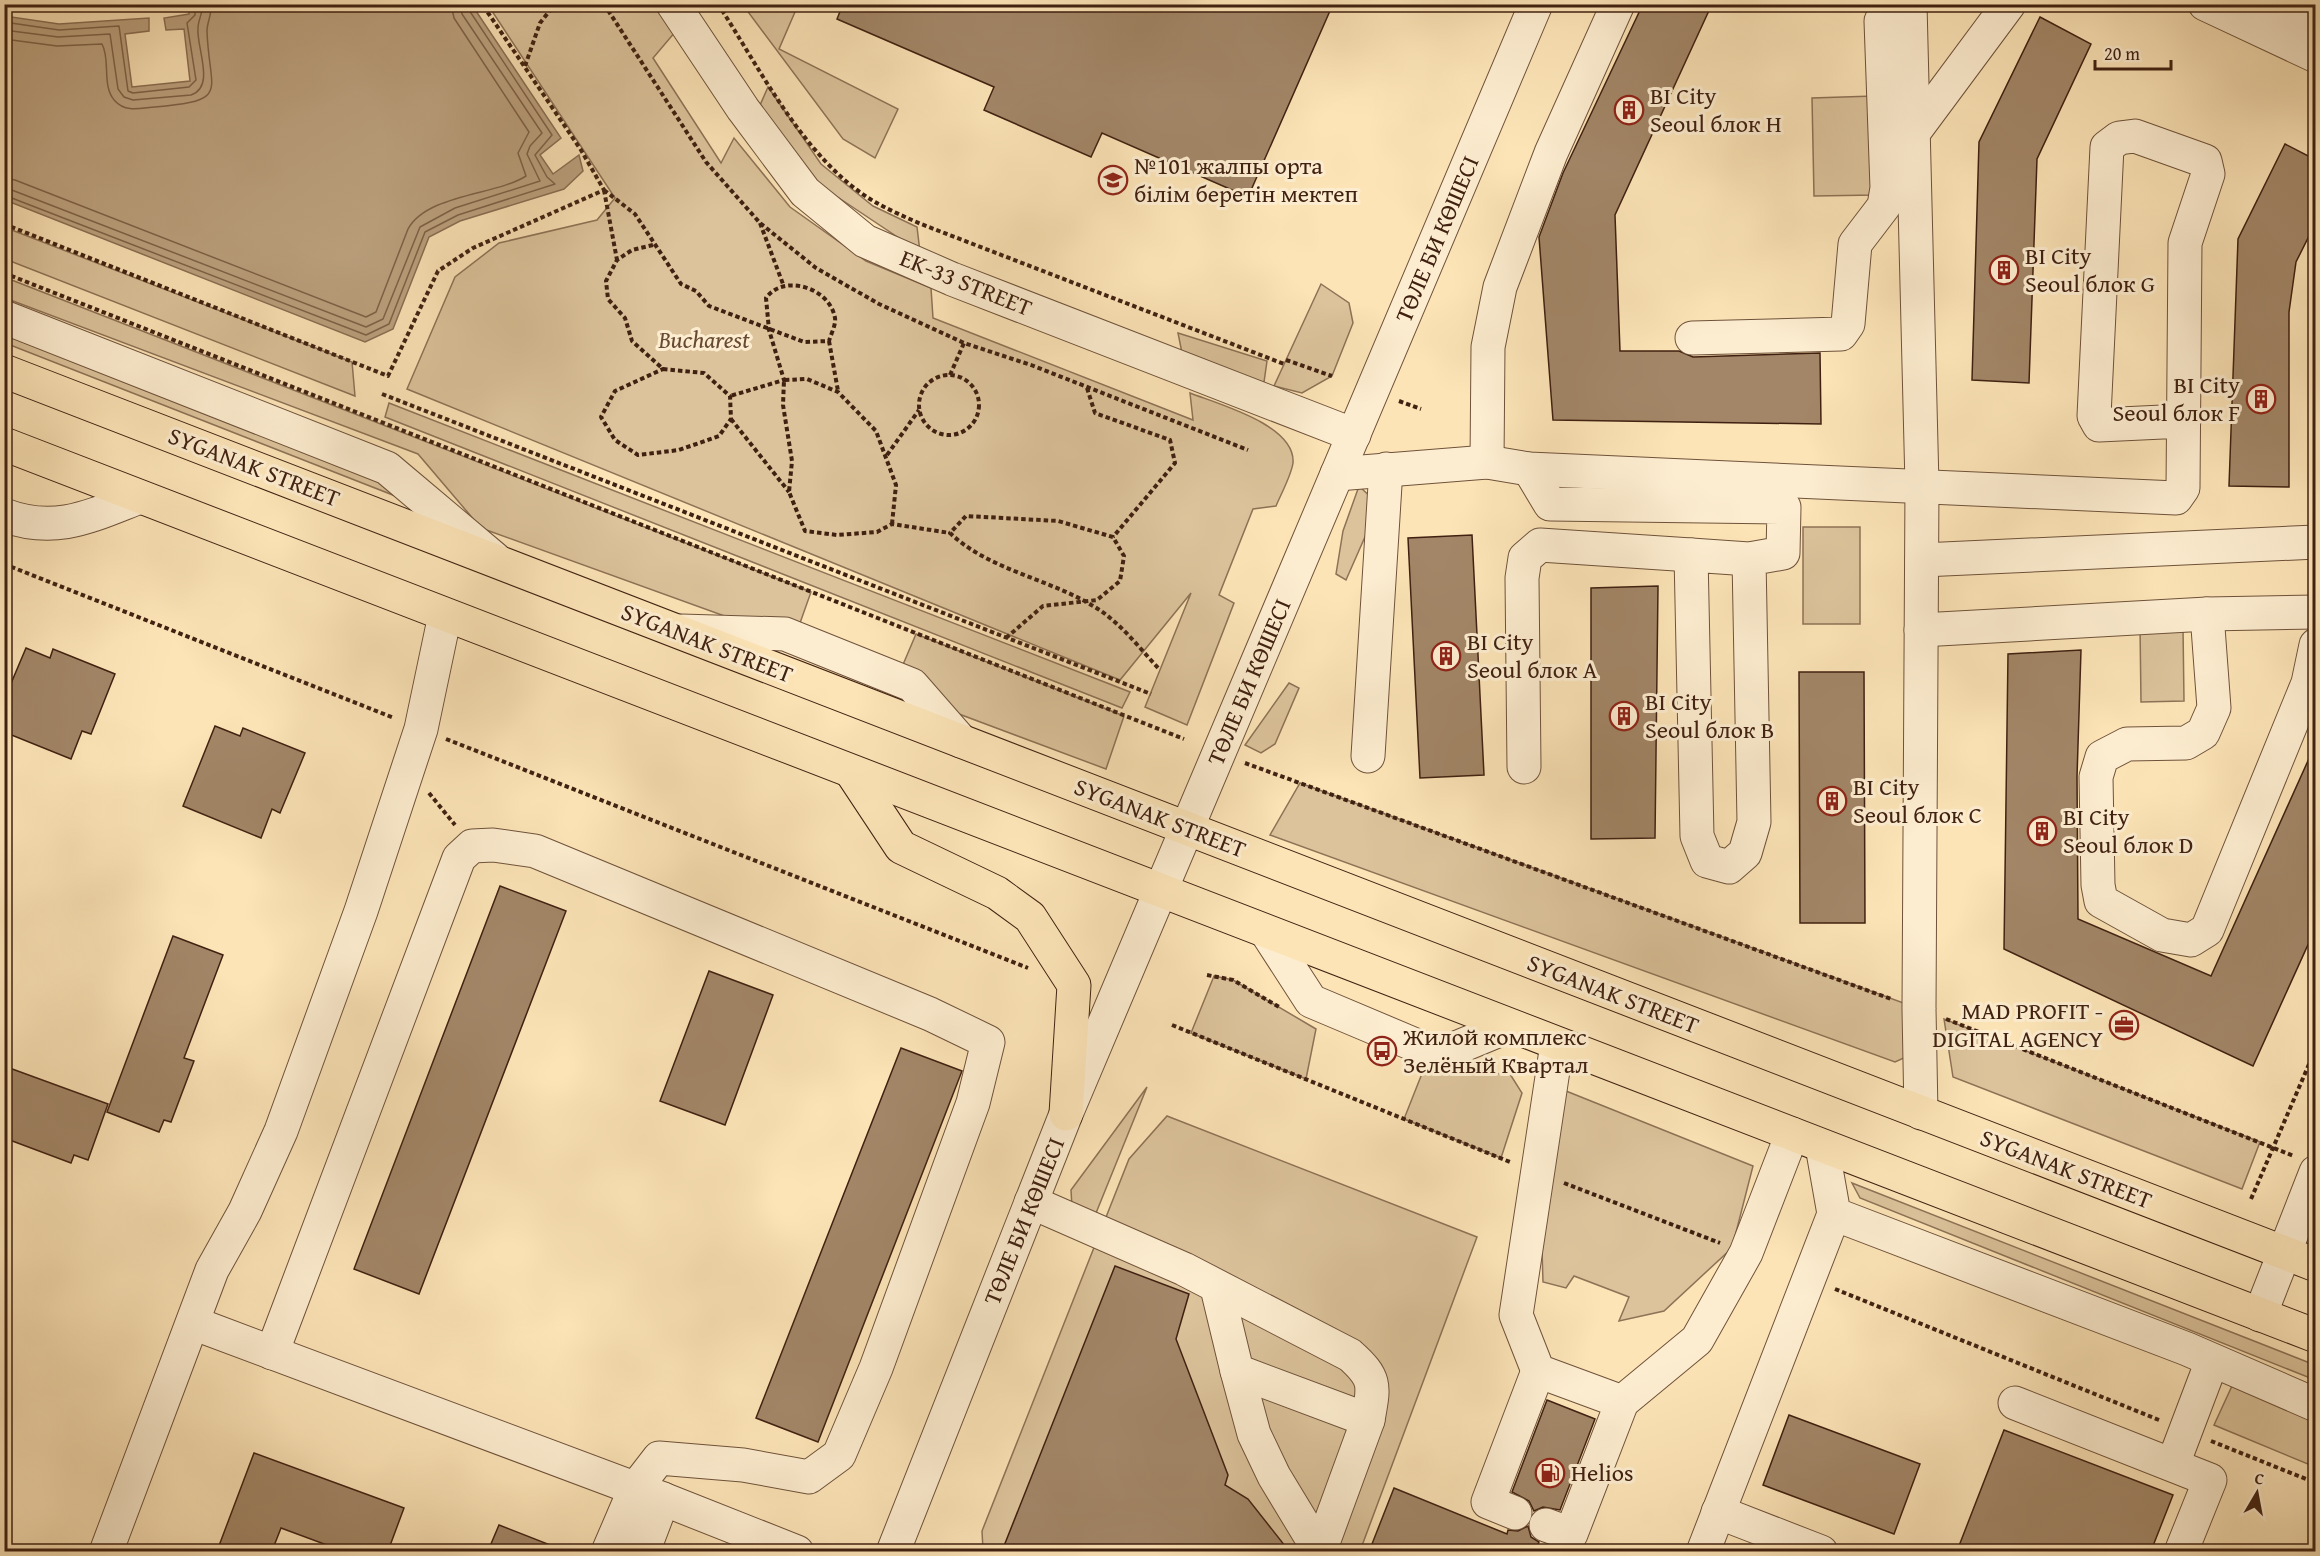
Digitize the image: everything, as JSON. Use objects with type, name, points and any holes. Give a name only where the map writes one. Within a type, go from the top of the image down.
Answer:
[{"type":"main road","name":"SYGANAK STREET","points":[[4,371],[2316,1265]]},
{"type":"main road","points":[[4,444],[1266,933],[2316,1336]]},
{"type":"main road","points":[[852,773],[901,847],[997,893],[1030,917],[1074,986],[1066,1114]]},
{"type":"street","name":"EK-33 STREET","points":[[673,4],[743,109],[805,192],[865,241],[952,279],[1354,435]]},
{"type":"street","name":"ТӨЛЕ БИ КӨШЕСІ","points":[[893,1551],[1066,1114],[1536,4]]},
{"type":"street","points":[[1487,462],[1488,347],[1500,287],[1551,153],[1618,4]]},
{"type":"street","points":[[1692,338],[1841,334],[1848,324],[1855,244],[1884,207],[1887,188],[1881,21],[1890,4]]},
{"type":"street","points":[[1910,4],[1922,485],[1919,1009],[1922,1113]]},
{"type":"street","points":[[2205,4],[2316,56]]},
{"type":"street","points":[[2258,4],[2310,26]]},
{"type":"street","points":[[1914,132],[2001,6]]},
{"type":"street","points":[[1331,488],[1386,469],[1487,462],[1529,469],[2176,498],[2182,488],[2184,421],[2185,243],[2208,174],[2205,161],[2135,136],[2119,138],[2107,147],[2094,416],[2098,425],[2184,421]]},
{"type":"street","points":[[4,316],[387,468],[499,562]]},
{"type":"street","points":[[1368,756],[1386,469]]},
{"type":"street","points":[[1524,767],[1522,578],[1525,558],[1540,545],[1749,560],[1784,553],[1784,507],[1550,504],[1529,469]]},
{"type":"street","points":[[4,515],[18,520],[47,523],[74,522],[140,497]]},
{"type":"street","points":[[1922,560],[2316,542]]},
{"type":"street","points":[[1691,555],[1697,836],[1707,861],[1729,867],[1745,852],[1754,822],[1749,560]]},
{"type":"street","points":[[1921,630],[2207,614],[2316,612]]},
{"type":"street","points":[[2207,614],[2214,708],[2203,733],[2186,743],[2127,744],[2102,757],[2096,777],[2098,885],[2101,901],[2163,935],[2191,940],[2207,930],[2308,683],[2316,645]]},
{"type":"street","points":[[106,1551],[212,1270],[245,1211],[281,1131],[361,911],[421,729],[445,615]]},
{"type":"street","points":[[272,1353],[459,858],[472,846],[493,845],[535,851],[919,1009],[988,1042],[973,1102],[876,1368],[839,1455],[809,1477],[743,1465],[659,1458],[649,1494],[643,1551]]},
{"type":"street","points":[[1266,933],[1311,1001],[1439,1055],[1509,1026]]},
{"type":"street","points":[[1515,1513],[1488,1502],[1538,1371],[1516,1315],[1557,1044]]},
{"type":"street","points":[[1546,1526],[1571,1534],[1622,1402],[1697,1340],[1746,1253],[1792,1134]]},
{"type":"street","points":[[1703,1551],[1834,1214],[1822,1146]]},
{"type":"street","points":[[2260,1315],[2284,1253],[2309,1166]]},
{"type":"street","points":[[1031,1202],[1184,1269],[1350,1355],[1368,1371],[1373,1391],[1368,1420],[1320,1551]]},
{"type":"street","points":[[1834,1214],[2187,1349],[2316,1405]]},
{"type":"street","points":[[1217,1288],[1254,1434],[1274,1476],[1320,1551]]},
{"type":"street","points":[[193,1323],[797,1551]]},
{"type":"street","points":[[2173,1464],[2212,1361]]},
{"type":"street","points":[[1237,1371],[1368,1420]]},
{"type":"street","points":[[1538,1371],[1622,1402]]},
{"type":"street","points":[[2015,1403],[2210,1480],[2181,1551]]},
{"type":"street","points":[[608,1551],[649,1494]]},
{"type":"street","points":[[1718,1512],[1821,1551]]},
{"type":"path","points":[[482,4],[581,150],[604,190],[617,260]]},
{"type":"path","points":[[525,67],[540,23],[555,4]]},
{"type":"path","points":[[718,4],[752,57],[772,95],[830,165],[873,201],[974,246],[1285,362],[1332,376]]},
{"type":"path","points":[[4,224],[388,376],[438,272],[474,248],[604,190]]},
{"type":"path","points":[[604,190],[635,214],[653,245],[668,262],[681,284],[696,291],[709,306],[804,342],[829,341]]},
{"type":"path","points":[[760,223],[783,284]]},
{"type":"path","points":[[653,245],[632,250],[617,260],[606,281],[608,299],[625,318],[632,341],[663,369]]},
{"type":"path","points":[[4,273],[1184,740]]},
{"type":"path","points":[[789,492],[792,461],[783,405],[783,380],[769,330],[766,298],[773,288],[783,284],[812,289],[829,301],[836,320],[829,341],[838,392]]},
{"type":"path","points":[[950,375],[964,343]]},
{"type":"path","points":[[731,418],[719,436],[679,450],[638,455],[615,440],[601,417],[615,391],[663,369],[704,374],[730,396],[731,418],[789,492],[805,531],[837,535],[877,532],[892,524],[950,533],[968,550],[1040,580],[1102,612],[1160,670]]},
{"type":"path","points":[[887,455],[919,410],[923,389],[930,382],[950,375],[969,383],[975,391],[978,412],[967,429],[948,435],[929,428],[922,420],[919,410]]},
{"type":"path","points":[[730,396],[783,380],[807,379],[838,392],[876,431],[887,455],[896,485],[892,524]]},
{"type":"path","points":[[1113,537],[1175,464],[1170,440],[1095,413],[1087,387],[1248,450]]},
{"type":"path","points":[[382,394],[1151,694]]},
{"type":"path","points":[[1393,399],[1420,409]]},
{"type":"path","points":[[950,533],[966,516],[1058,521],[1113,537],[1124,556],[1120,581],[1097,600],[1043,606],[1006,638]]},
{"type":"path","points":[[4,564],[1031,969]]},
{"type":"path","points":[[1235,759],[1919,1009],[2272,1148],[2309,1166]]},
{"type":"path","points":[[408,768],[472,846]]},
{"type":"path","points":[[1207,975],[1233,980],[1288,1012]]},
{"type":"path","points":[[2251,1199],[2316,1048]]},
{"type":"green space","name":"Bucharest","points":[[488,5],[698,5],[653,58],[721,163],[734,138],[790,207],[866,261],[931,288],[933,318],[1193,420],[1190,393],[1253,418],[1282,438],[1291,450],[1293,463],[1290,474],[1276,506],[1253,509],[1219,595],[1234,603],[1187,725],[1145,707],[1191,593],[1120,680],[407,389],[455,277],[499,243],[597,220],[615,198]]},
{"type":"green space","points":[[743,5],[798,5],[779,49],[898,109],[875,158],[843,139]]},
{"type":"green space","points":[[768,87],[821,164],[873,206],[917,227],[920,252],[815,182],[757,112]]},
{"type":"green space","points":[[1874,96],[1876,195],[1814,196],[1812,98]]},
{"type":"green space","points":[[4,227],[352,362],[355,396],[5,259]]},
{"type":"green space","points":[[4,277],[811,592],[800,623],[730,618],[481,528],[418,454],[5,298]]},
{"type":"green space","points":[[1321,284],[1349,303],[1353,323],[1332,376],[1302,393],[1274,386]]},
{"type":"green space","points":[[4,326],[382,475],[398,497],[5,343]]},
{"type":"green space","points":[[1178,333],[1267,361],[1263,389],[1183,358]]},
{"type":"green space","points":[[389,403],[1130,692],[1122,708],[385,417]]},
{"type":"green space","points":[[1359,486],[1379,505],[1346,580],[1336,574],[1343,531]]},
{"type":"green space","points":[[1803,527],[1860,527],[1860,624],[1803,624]]},
{"type":"green space","points":[[2140,627],[2183,627],[2184,701],[2141,702]]},
{"type":"green space","points":[[916,634],[1124,716],[1106,769],[959,714],[902,667]]},
{"type":"green space","points":[[1289,683],[1299,688],[1275,744],[1261,753],[1245,745]]},
{"type":"green space","points":[[1300,783],[1909,1005],[1906,1057],[1895,1062],[1270,835]]},
{"type":"green space","points":[[1214,976],[1233,980],[1316,1029],[1306,1079],[1191,1033]]},
{"type":"green space","points":[[1944,1019],[2260,1142],[2242,1189],[1953,1077]]},
{"type":"green space","points":[[1423,1071],[1510,1074],[1522,1093],[1501,1158],[1404,1119]]},
{"type":"green space","points":[[1147,1087],[1094,1218],[1072,1208],[1071,1190]]},
{"type":"green space","points":[[1566,1091],[1753,1166],[1732,1248],[1664,1311],[1619,1321],[1629,1297],[1574,1276],[1566,1288],[1543,1282],[1541,1218]]},
{"type":"green space","points":[[1167,1116],[1477,1237],[1360,1551],[983,1550],[982,1531],[1129,1159]]},
{"type":"green space","points":[[1852,1183],[2315,1365],[2315,1380],[1860,1198]]},
{"type":"green space","points":[[2232,1386],[2315,1421],[2315,1467],[2214,1425]]},
{"type":"water","points":[[189,5],[472,5],[561,138],[540,155],[553,174],[579,155],[583,171],[564,189],[460,221],[429,237],[393,329],[365,342],[5,200],[5,16],[59,24],[149,18],[149,31],[125,34],[132,87],[190,81],[184,29],[166,30],[164,18],[189,14]]},
{"type":"building","points":[[843,4],[1333,4],[1248,197],[1102,133],[1091,157],[984,110],[994,87],[837,19]]},
{"type":"building","name":"BI City Seoul блок H","points":[[1643,4],[1712,4],[1615,215],[1620,351],[1679,351],[1693,357],[1820,353],[1821,424],[1553,420],[1539,237],[1563,173]]},
{"type":"building","name":"BI City Seoul блок G","points":[[2040,17],[2091,44],[2037,159],[2029,383],[1972,380],[1979,142]]},
{"type":"building","name":"BI City Seoul блок F","points":[[2285,144],[2316,160],[2316,222],[2296,262],[2289,312],[2289,487],[2229,486],[2238,239]]},
{"type":"building","name":"BI City Seoul блок A","points":[[1472,535],[1484,775],[1420,778],[1408,538]]},
{"type":"building","name":"BI City Seoul блок B","points":[[1658,586],[1655,838],[1591,839],[1591,588]]},
{"type":"building","points":[[26,648],[50,658],[53,649],[115,674],[91,734],[82,731],[71,759],[4,732],[4,700]]},
{"type":"building","name":"BI City Seoul блок D","points":[[2081,650],[2077,777],[2078,919],[2211,976],[2316,743],[2316,927],[2253,1066],[2004,949],[2008,654]]},
{"type":"building","name":"BI City Seoul блок C","points":[[1799,672],[1864,672],[1865,923],[1800,923]]},
{"type":"building","points":[[215,726],[240,736],[243,728],[305,753],[280,813],[272,809],[261,838],[183,806]]},
{"type":"building","points":[[500,886],[566,911],[419,1294],[354,1269]]},
{"type":"building","points":[[173,936],[223,955],[184,1058],[194,1061],[171,1122],[164,1120],[159,1132],[107,1112]]},
{"type":"building","points":[[709,971],[773,995],[725,1125],[660,1101]]},
{"type":"building","points":[[901,1048],[962,1071],[818,1442],[756,1418]]},
{"type":"building","points":[[4,1066],[108,1104],[88,1160],[74,1155],[71,1163],[7,1139],[10,1131],[4,1129]]},
{"type":"building","points":[[1115,1266],[1189,1294],[1176,1339],[1228,1475],[1225,1485],[1248,1499],[1289,1551],[1002,1551]]},
{"type":"building","points":[[1547,1400],[1595,1419],[1560,1510],[1543,1507],[1534,1511],[1529,1501],[1512,1492]]},
{"type":"building","points":[[1789,1415],[1920,1464],[1894,1534],[1763,1485]]},
{"type":"building","points":[[2004,1430],[2173,1495],[2151,1551],[1957,1551]]},
{"type":"building","points":[[254,1453],[404,1508],[388,1551],[343,1551],[281,1528],[272,1551],[217,1551]]},
{"type":"building","points":[[1394,1488],[1507,1534],[1508,1530],[1518,1531],[1528,1526],[1531,1537],[1539,1542],[1537,1546],[1548,1551],[1392,1551],[1372,1544]]},
{"type":"building","points":[[499,1525],[563,1550],[488,1551]]},
{"type":"place","name":"BI City Seoul блок H","points":[[1629,110]]},
{"type":"place","name":"№101 жалпы орта білім беретін мектеп","points":[[1113,180]]},
{"type":"place","name":"BI City Seoul блок G","points":[[2004,270]]},
{"type":"place","name":"BI City Seoul блок F","points":[[2261,399]]},
{"type":"place","name":"BI City Seoul блок A","points":[[1446,656]]},
{"type":"place","name":"BI City Seoul блок B","points":[[1624,716]]},
{"type":"place","name":"BI City Seoul блок C","points":[[1832,801]]},
{"type":"place","name":"BI City Seoul блок D","points":[[2042,831]]},
{"type":"place","name":"MAD PROFIT - DIGITAL AGENCY","points":[[2124,1025]]},
{"type":"place","name":"Жилой комплекс Зелёный Квартал","points":[[1382,1051]]},
{"type":"place","name":"Helios","points":[[1550,1473]]}]
